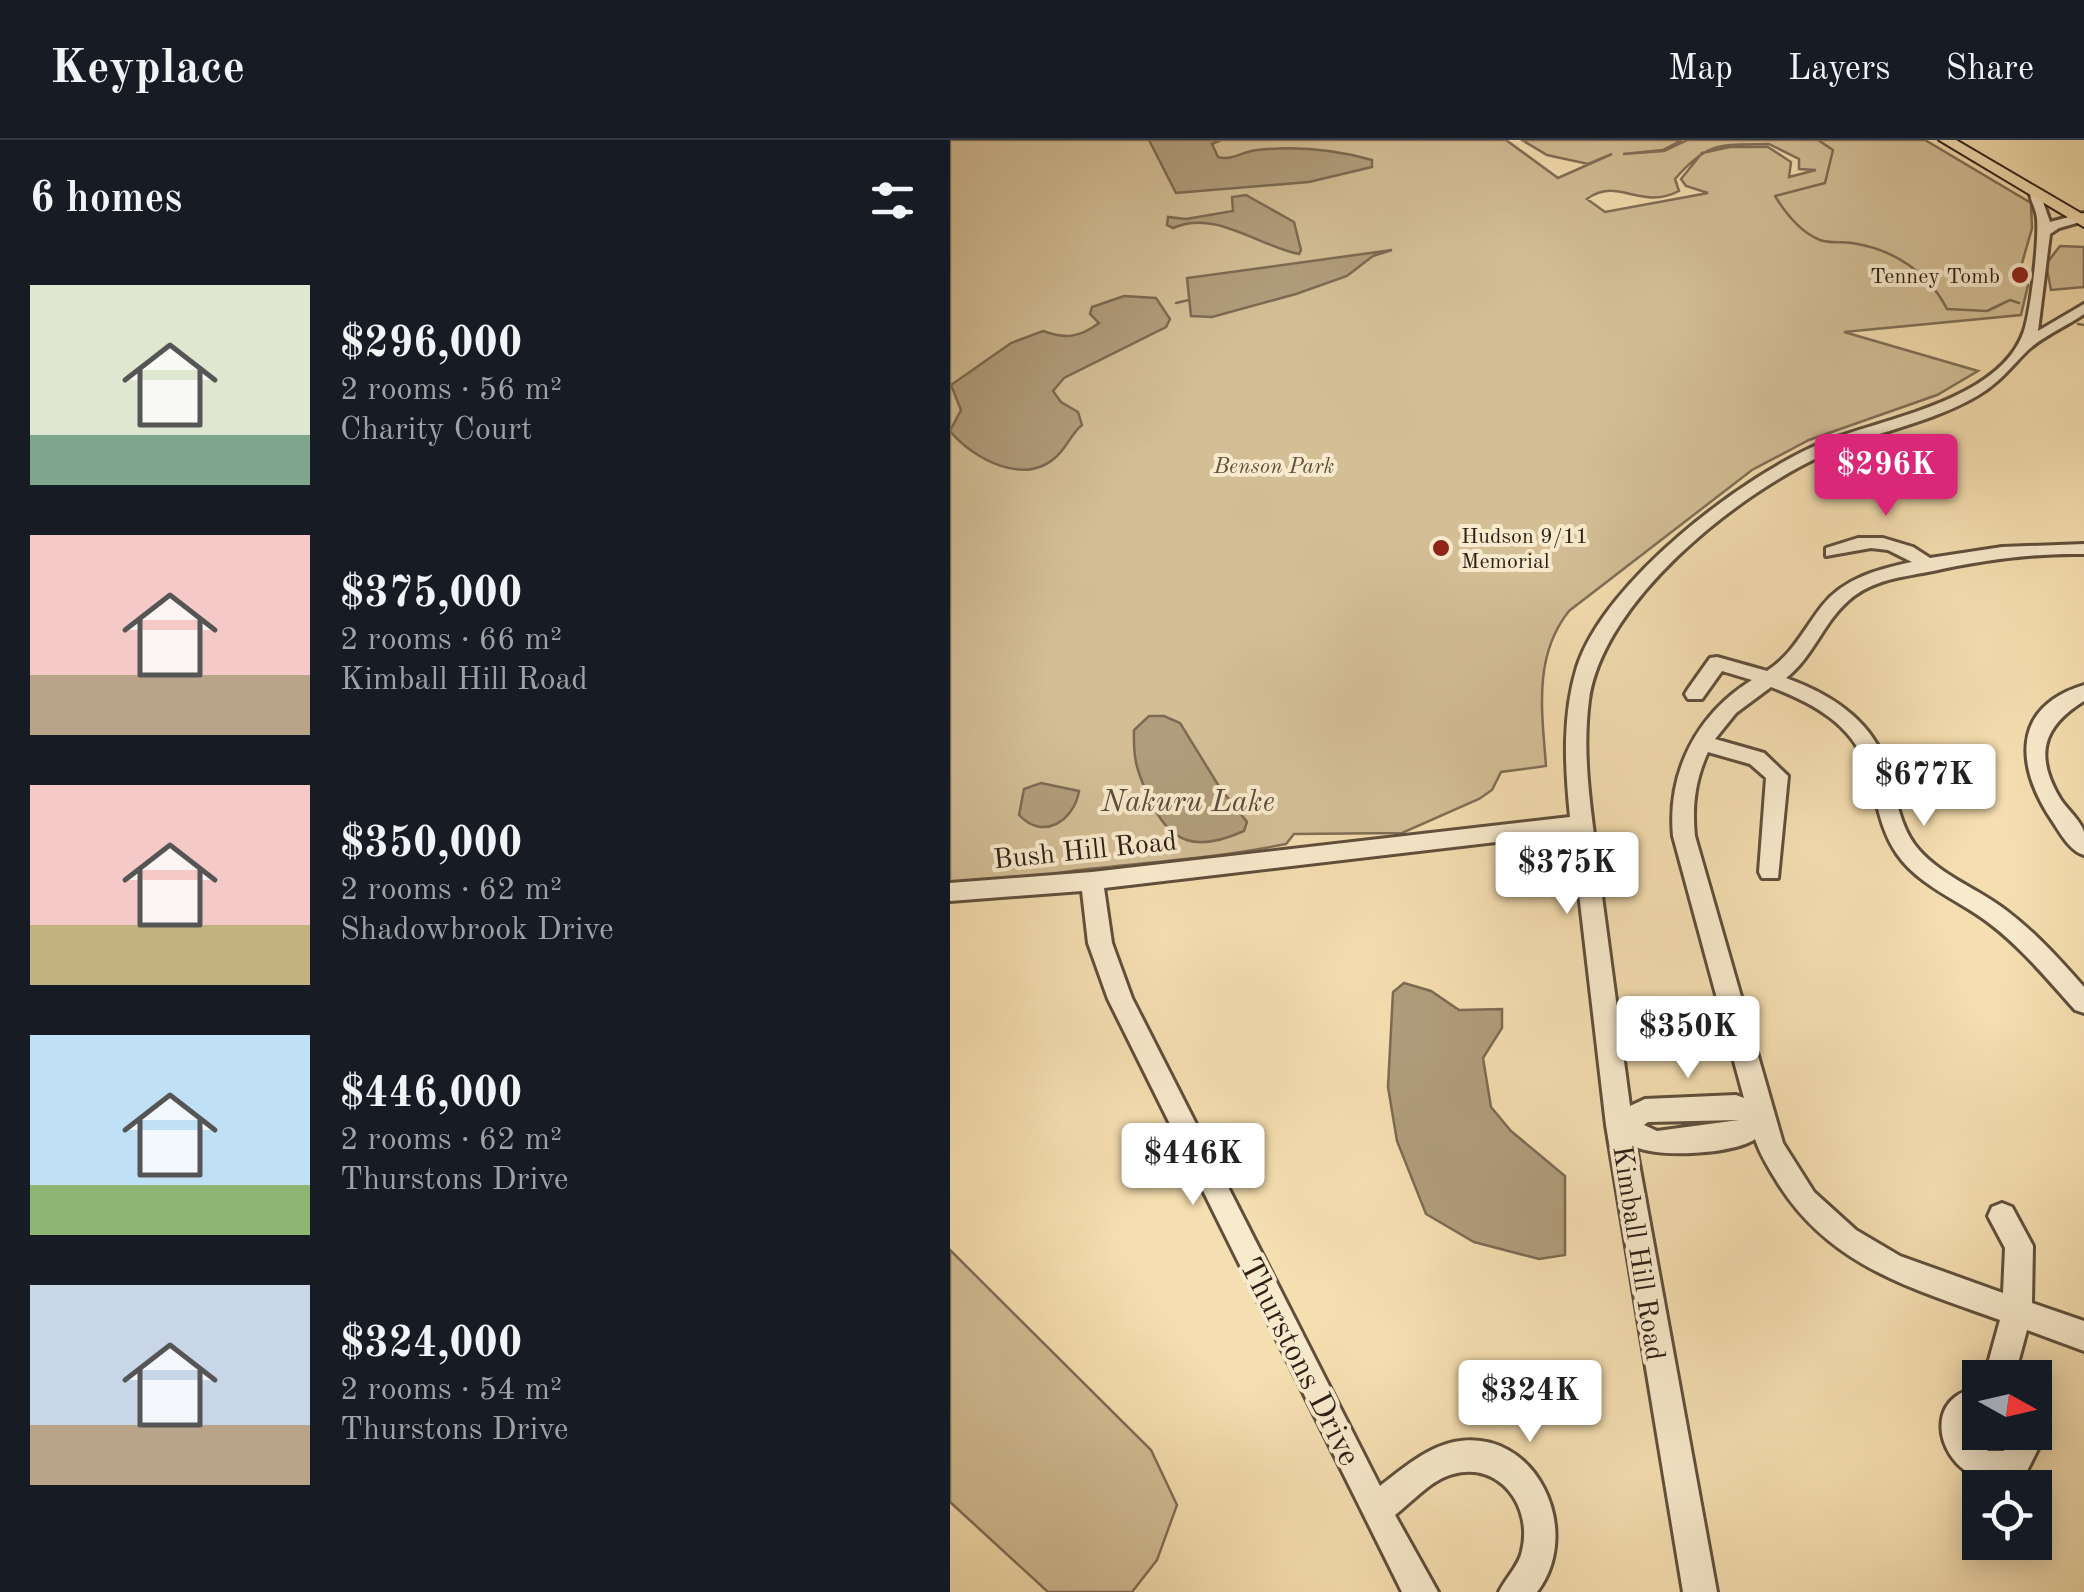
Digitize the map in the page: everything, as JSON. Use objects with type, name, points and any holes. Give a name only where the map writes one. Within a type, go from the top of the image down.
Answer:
[{"type":"main road","points":[[1946,140],[2082,219]]},
{"type":"street","points":[[2025,346],[2034,319],[2044,233],[2043,212],[2034,193]]},
{"type":"street","points":[[2044,233],[2049,227],[2082,219]]},
{"type":"street","name":"Kimball Hill Road","points":[[1700,1592],[1619,1125],[1575,758],[1578,696],[1597,638],[1633,588],[1772,476],[1824,448],[1959,398],[1993,378],[2025,346],[2084,308]]},
{"type":"street","points":[[1832,552],[1856,543],[1890,543],[1910,550],[1930,566]]},
{"type":"street","points":[[2084,548],[2034,548],[1930,566],[1874,578],[1847,591],[1825,611],[1801,653],[1730,707],[1701,743],[1687,778],[1682,823],[1762,1116],[1784,1173],[1824,1222],[1846,1240],[1892,1266],[2084,1336]]},
{"type":"street","points":[[1695,694],[1718,663],[1771,679],[1823,702],[1858,731],[1873,752],[1906,850],[1931,874],[2008,926],[2084,1003]]},
{"type":"street","points":[[2084,692],[2049,714],[2037,736],[2034,765],[2044,794],[2084,847]]},
{"type":"street","points":[[1701,743],[1746,754],[1772,769],[1779,785],[1770,872]]},
{"type":"street","name":"Bush Hill Road","points":[[950,892],[1092,881],[1583,824]]},
{"type":"street","name":"Thurstons Drive","points":[[1092,881],[1100,944],[1120,999],[1376,1510],[1422,1592]]},
{"type":"street","points":[[1619,1125],[1655,1143],[1742,1134],[1762,1116]]},
{"type":"street","points":[[2002,1216],[2020,1246],[2018,1312],[2003,1360]]},
{"type":"street","points":[[1962,1412],[1956,1422],[1962,1445]]},
{"type":"street","points":[[1966,1450],[1974,1460],[1995,1470],[2014,1464],[2021,1450]]},
{"type":"street","points":[[1376,1510],[1450,1459],[1473,1455],[1496,1460],[1516,1472],[1531,1491],[1540,1514],[1542,1540],[1535,1566],[1516,1592]]},
{"type":"green space","name":"Benson Park","points":[[950,140],[1506,140],[1558,178],[1612,154],[1588,164],[1547,155],[1522,140],[1682,140],[1663,150],[1623,154],[1664,151],[1687,140],[1925,140],[2031,203],[2032,228],[2021,267],[2028,285],[2021,315],[1844,332],[1978,371],[1937,395],[1809,440],[1752,470],[1569,611],[1550,647],[1542,685],[1546,766],[1501,772],[1492,790],[1479,799],[1402,833],[1294,834],[1286,844],[1234,853],[950,887]],"holes":[[[1769,144],[1799,159],[1799,169],[1816,170],[1789,177],[1791,162],[1768,147],[1730,147],[1705,152],[1726,145]],[[1700,156],[1681,179],[1686,186],[1708,193],[1605,212],[1587,199],[1609,191],[1653,197],[1679,191],[1675,179]]]},
{"type":"green space","points":[[2060,246],[2084,247],[2084,287],[2051,290],[2046,264]]},
{"type":"green space","points":[[950,1250],[1151,1450],[1177,1505],[1157,1560],[1132,1592],[1048,1592],[950,1502]]},
{"type":"water","points":[[1149,140],[1221,140],[1212,144],[1218,157],[1223,158],[1271,149],[1330,151],[1372,160],[1372,167],[1309,182],[1176,193]]},
{"type":"water","points":[[1246,195],[1294,222],[1299,254],[1221,226],[1167,225],[1168,217],[1186,219],[1233,211],[1232,197]]},
{"type":"water","points":[[1392,250],[1373,256],[1347,276],[1296,294],[1212,317],[1191,316],[1187,278]]},
{"type":"water","points":[[1124,296],[1156,298],[1170,319],[1166,327],[1064,378],[1053,391],[1061,402],[1078,412],[1082,425],[1057,456],[1030,469],[1000,466],[972,451],[950,431],[961,410],[951,385],[1011,343],[1043,331],[1065,336],[1085,332],[1099,323],[1090,314],[1092,307]]},
{"type":"water","name":"Nakuru Lake","points":[[1149,716],[1164,716],[1180,723],[1220,788],[1247,822],[1244,831],[1199,842],[1176,835],[1166,826],[1149,798],[1135,758],[1134,730]]},
{"type":"water","points":[[1041,783],[1079,791],[1064,819],[1047,827],[1028,823],[1019,815],[1024,789]]},
{"type":"water","points":[[1404,983],[1431,991],[1459,1010],[1502,1009],[1502,1028],[1483,1058],[1491,1107],[1511,1131],[1565,1176],[1565,1255],[1539,1259],[1474,1242],[1426,1214],[1397,1141],[1388,1087],[1393,992]]},
{"type":"waterway","points":[[1818,140],[1833,150],[1825,183],[1775,196],[1800,227],[1820,240],[1867,246],[1908,264],[1930,284],[1947,309],[1987,311],[2010,300],[2019,303]]},
{"type":"waterway","points":[[1176,303],[1189,300]]},
{"type":"waterway","points":[[2078,324],[2084,325]]},
{"type":"place","name":"Tenney Tomb","points":[[2020,275]]},
{"type":"place","name":"Hudson 9/11 Memorial","points":[[1441,548]]}]
